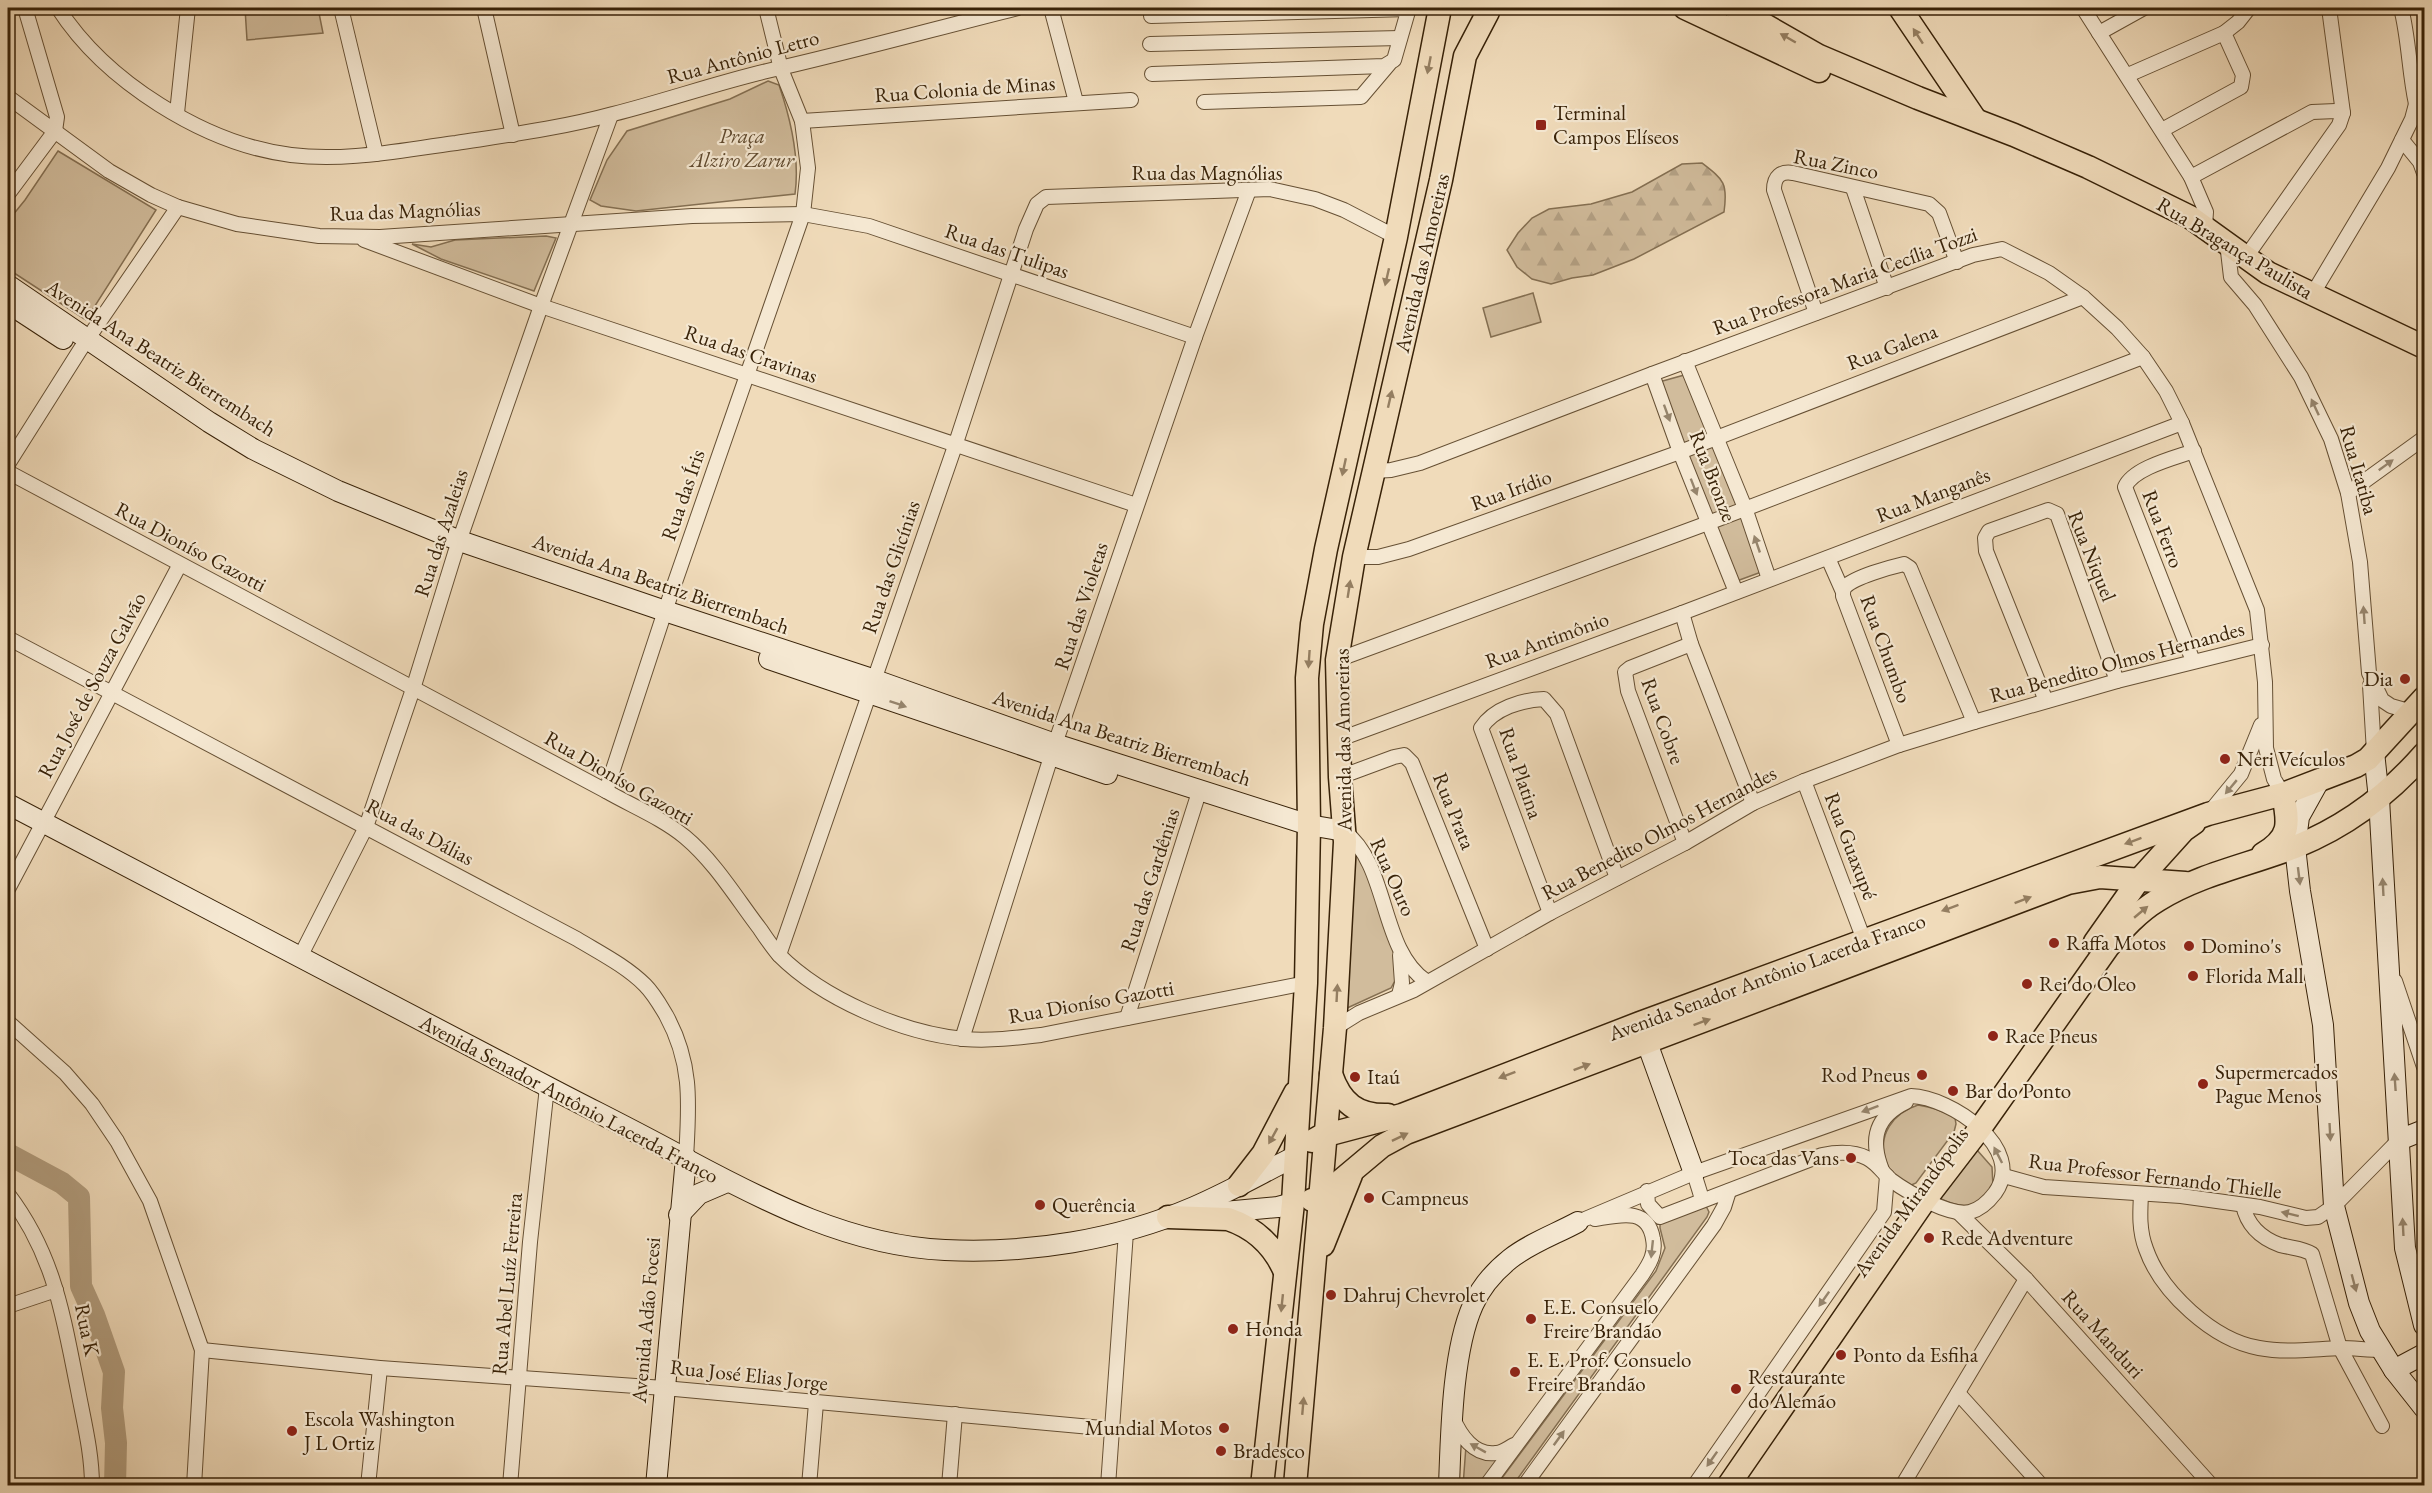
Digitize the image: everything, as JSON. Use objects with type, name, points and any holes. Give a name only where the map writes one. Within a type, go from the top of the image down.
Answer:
[{"type":"main road","name":"Avenida das Amoreiras","points":[[1262,1485],[1293,1203],[1296,1156],[1306,983],[1309,830],[1307,678],[1312,624],[1326,549],[1396,237],[1440,8]]},
{"type":"main road","name":"Rua Bragança Paulista","points":[[1685,8],[1811,68],[1891,102],[1974,131],[2046,149]]},
{"type":"main road","name":"Rua Bragança Paulista","points":[[1735,8],[1819,56],[2199,214],[2227,243],[2268,273],[2424,347]]},
{"type":"main road","points":[[1900,8],[1975,119]]},
{"type":"main road","name":"Avenida das Amoreiras","points":[[1295,1485],[1335,1028],[1344,837],[1337,660],[1354,557],[1441,180],[1465,56],[1488,9]]},
{"type":"main road","points":[[1891,102],[1918,98],[1932,85],[1937,65]]},
{"type":"main road","points":[[2208,814],[2323,780],[2365,759],[2418,705]]},
{"type":"main road","points":[[2246,863],[2295,847],[2355,815],[2402,780],[2424,754]]},
{"type":"main road","points":[[2246,863],[2276,846],[2286,832],[2287,817],[2273,796]]},
{"type":"main road","name":"Avenida Mirandópolis","points":[[1976,1123],[2138,881],[2184,830],[2208,814]]},
{"type":"main road","name":"Avenida Senador Antônio Lacerda Franco","points":[[1296,1156],[1307,1145],[1325,1135],[1402,1115],[1644,1033],[1868,949],[2208,814]]},
{"type":"main road","points":[[2180,883],[2165,879],[2163,871],[2184,830]]},
{"type":"main road","name":"Avenida Mirandópolis","points":[[1712,1485],[1920,1197],[2117,936],[2140,913],[2180,883],[2246,863]]},
{"type":"main road","points":[[2100,877],[2120,907]]},
{"type":"main road","name":"Avenida Senador Antônio Lacerda Franco","points":[[1868,949],[2068,883],[2100,877],[2180,883]]},
{"type":"main road","name":"Avenida Senador Antônio Lacerda Franco","points":[[1320,1198],[1382,1146],[1644,1033]]},
{"type":"main road","points":[[1331,1072],[1340,1094],[1362,1113],[1402,1115]]},
{"type":"main road","points":[[1239,1185],[1275,1133],[1299,1084]]},
{"type":"main road","points":[[1313,1271],[1353,1171]]},
{"type":"main road","name":"Avenida Mirandópolis","points":[[1728,1485],[1920,1197]]},
{"type":"main road","points":[[1293,1203],[1320,1198]]},
{"type":"main road","points":[[1168,1217],[1228,1219],[1236,1222],[1252,1230],[1272,1247],[1285,1272]]},
{"type":"street","points":[[8,194],[55,131],[57,117],[25,8]]},
{"type":"street","points":[[58,8],[81,40],[124,80],[209,131],[248,145],[290,155],[340,157],[513,135],[484,8]]},
{"type":"street","points":[[177,113],[188,8]]},
{"type":"street","points":[[341,8],[376,154]]},
{"type":"street","name":"Rua das Íris","points":[[606,791],[663,617],[803,214],[808,168],[802,121],[781,69],[766,8]]},
{"type":"street","name":"Rua Antônio Letro","points":[[513,135],[611,115],[1018,8]]},
{"type":"street","points":[[1051,8],[1076,102]]},
{"type":"street","points":[[1151,16],[1409,8],[1394,60],[1360,97],[1204,102]]},
{"type":"street","points":[[2083,8],[2128,75],[2191,177],[2199,214]]},
{"type":"street","points":[[2099,33],[2144,8]]},
{"type":"street","points":[[2128,75],[2224,33],[2238,22],[2248,8]]},
{"type":"street","points":[[2247,257],[2339,126],[2343,113],[2329,8]]},
{"type":"street","points":[[2312,295],[2388,168],[2420,101],[2410,73],[2407,31],[2402,8]]},
{"type":"street","points":[[2407,31],[2410,8]]},
{"type":"street","points":[[2162,130],[2241,87],[2243,75],[2224,33]]},
{"type":"street","points":[[1150,44],[1400,38]]},
{"type":"street","points":[[1152,74],[1389,64]]},
{"type":"street","name":"Rua das Magnólias","points":[[8,98],[109,171],[151,195],[178,207],[237,224],[285,232],[380,237],[692,216],[803,214]]},
{"type":"street","name":"Rua Colonia de Minas","points":[[802,121],[1131,100]]},
{"type":"street","points":[[2191,177],[2312,112],[2326,110],[2343,113]]},
{"type":"street","name":"Rua das Azaleias","points":[[299,959],[366,827],[540,306],[611,115]]},
{"type":"street","points":[[2402,140],[2420,162],[2424,173]]},
{"type":"street","name":"Rua Zinco","points":[[1816,313],[1774,184],[1776,177],[1787,172],[1934,206],[1939,213],[1956,262]]},
{"type":"street","points":[[1853,188],[1887,288]]},
{"type":"street","name":"Rua das Magnólias","points":[[1046,196],[1270,189],[1315,199],[1344,210],[1396,237]]},
{"type":"street","name":"Rua das Violetas","points":[[962,1039],[1053,751],[1195,337],[1249,190]]},
{"type":"street","name":"Rua das Glicínias","points":[[779,955],[955,446],[1032,213],[1040,200],[1046,196]]},
{"type":"street","points":[[8,464],[84,345],[178,207]]},
{"type":"street","name":"Rua das Tulipas","points":[[803,214],[869,226],[1195,337]]},
{"type":"street","name":"Rua das Cravinas","points":[[354,237],[540,306],[1136,506]]},
{"type":"street","name":"Rua Itatiba","points":[[2227,243],[2231,277],[2255,305],[2301,377],[2331,439],[2348,493],[2360,562],[2369,674],[2382,700],[2391,706],[2418,705]]},
{"type":"street","name":"Rua Professora Maria Cecília Tozzi","points":[[1374,471],[1391,470],[1420,463],[1816,313],[1956,262],[1988,251],[2002,249],[2049,273],[2083,297],[2117,328],[2143,357],[2166,391],[2182,423],[2257,610],[2265,682],[2264,717],[2267,758],[2274,779],[2273,796]]},
{"type":"street","name":"Avenida Ana Beatriz Bierrembach","points":[[8,285],[84,345]]},
{"type":"street","name":"Rua Galena","points":[[1680,452],[2083,297]]},
{"type":"street","name":"Avenida Ana Beatriz Bierrembach","points":[[8,303],[84,345],[263,454],[458,547],[872,687],[1053,751],[1309,830],[1344,837]]},
{"type":"street","points":[[1337,660],[1708,523],[2143,357]]},
{"type":"street","points":[[1685,362],[1745,508],[1769,579]]},
{"type":"street","name":"Rua Bronze","points":[[1652,374],[1680,452],[1736,592]]},
{"type":"street","name":"Rua Manganês","points":[[1769,579],[2182,423]]},
{"type":"street","points":[[2348,493],[2424,438]]},
{"type":"street","name":"Rua Ferro","points":[[2193,661],[2125,487],[2128,479],[2139,472],[2194,451]]},
{"type":"street","name":"Rua Irídio","points":[[1354,557],[1378,557],[1409,549],[1680,452]]},
{"type":"street","name":"Rua Dioníso Gazotti","points":[[8,472],[179,566],[606,791],[686,838],[707,860],[779,955],[823,989],[850,1005],[897,1024],[962,1039],[999,1040],[1033,1036],[1306,983]]},
{"type":"street","name":"Rua Niquel","points":[[2046,701],[1986,551],[1985,538],[1989,531],[2048,510],[2057,514],[2117,681]]},
{"type":"street","points":[[1828,558],[1843,592]]},
{"type":"street","name":"Rua Chumbo","points":[[1899,745],[1843,592],[1852,582],[1890,568],[1904,564],[1910,568],[1974,722]]},
{"type":"street","name":"Rua José de Souza Galvão","points":[[8,889],[179,566]]},
{"type":"street","name":"Rua Antimônio","points":[[1340,739],[1769,579]]},
{"type":"street","points":[[1682,613],[1691,645],[1753,803]]},
{"type":"street","name":"Rua das Dálias","points":[[8,638],[577,939],[620,964],[646,985],[658,1002],[681,1046],[686,1067],[689,1103],[686,1158]]},
{"type":"street","name":"Rua Cobre","points":[[1685,843],[1628,691],[1624,672],[1691,645]]},
{"type":"street","name":"Rua Benedito Olmos Hernandes","points":[[1335,1028],[1359,1013],[1414,990],[1426,981],[1550,913],[1685,843],[1753,803],[1804,781],[1899,745],[1974,722],[2117,681],[2262,645]]},
{"type":"street","points":[[2369,674],[2365,759],[2379,799],[2404,1248],[2424,1325]]},
{"type":"street","name":"Rua Platina","points":[[1550,913],[1482,728],[1492,714],[1530,700],[1544,699],[1551,705],[1557,714],[1617,878]]},
{"type":"street","name":"Rua Professora Maria Cecília Tozzi","points":[[2208,814],[2241,774],[2249,759],[2264,717]]},
{"type":"street","name":"Rua Prata","points":[[1340,777],[1394,757],[1404,755],[1407,757],[1412,763],[1487,949]]},
{"type":"street","points":[[2402,780],[2424,771]]},
{"type":"street","points":[[2323,780],[2299,817],[2295,847],[2323,1025],[2334,1206],[2359,1303],[2370,1331],[2394,1370],[2424,1408]]},
{"type":"street","name":"Rua Guaxupé","points":[[1804,781],[1868,949]]},
{"type":"street","name":"Rua das Gardênias","points":[[1127,1018],[1198,796]]},
{"type":"street","name":"Avenida Senador Antônio Lacerda Franco","points":[[8,804],[299,959],[686,1158],[727,1182],[811,1219],[854,1234],[897,1245],[943,1250],[1006,1250],[1126,1232],[1168,1217],[1296,1156]]},
{"type":"street","name":"Rua Ouro","points":[[1344,837],[1358,846],[1368,863],[1408,965],[1426,981]]},
{"type":"street","name":"Rua Ouro","points":[[1398,944],[1402,969],[1399,995]]},
{"type":"street","points":[[2389,962],[2424,1066]]},
{"type":"street","points":[[8,1022],[65,1073],[92,1104],[117,1141],[150,1201],[202,1350],[194,1485]]},
{"type":"street","points":[[1644,1033],[1702,1199]]},
{"type":"street","name":"Rua Abel Luíz Ferreira","points":[[510,1485],[530,1242],[547,1087]]},
{"type":"street","points":[[1449,1485],[1452,1414],[1460,1354],[1472,1306],[1482,1290],[1508,1260],[1524,1249],[1578,1222],[1647,1191],[1911,1096],[1926,1098],[1976,1123],[2002,1163],[2004,1176],[1994,1195],[1983,1206],[1970,1212],[1959,1213],[1920,1197],[1867,1158],[1848,1153],[1835,1153],[1822,1155],[1702,1199],[1654,1220],[1628,1215],[1578,1222]]},
{"type":"street","name":"Avenida Mirandópolis","points":[[1694,1485],[1884,1212],[1885,1173],[1875,1147],[1878,1129],[1884,1119],[1902,1104],[1917,1098],[1926,1098]]},
{"type":"street","points":[[2334,1206],[2398,1140],[2424,1130]]},
{"type":"street","name":"Avenida Adão Focesi","points":[[656,1485],[686,1158]]},
{"type":"street","name":"Rua Professor Fernando Thielle","points":[[2004,1176],[2044,1187],[2181,1196],[2243,1205],[2306,1218],[2318,1217],[2334,1206]]},
{"type":"street","points":[[679,1215],[699,1194],[727,1182]]},
{"type":"street","points":[[1486,1485],[1648,1265],[1654,1244],[1654,1220],[1647,1200],[1647,1191]]},
{"type":"street","points":[[1524,1485],[1714,1224],[1724,1207],[1729,1191]]},
{"type":"street","name":"Rua K","points":[[8,1194],[26,1219],[42,1249],[56,1290],[89,1444],[93,1485]]},
{"type":"street","points":[[2141,1195],[2140,1224],[2146,1249],[2159,1275],[2178,1299],[2203,1322],[2228,1337],[2256,1348],[2285,1351],[2340,1348],[2382,1350]]},
{"type":"street","name":"Avenida Senador Antônio Lacerda Franco","points":[[1168,1217],[1278,1207],[1293,1203]]},
{"type":"street","points":[[2243,1205],[2246,1219],[2259,1233],[2279,1244],[2312,1254],[2340,1348],[2382,1426]]},
{"type":"street","name":"Rua Manduri","points":[[1959,1213],[2026,1279],[2212,1485]]},
{"type":"street","points":[[1108,1485],[1126,1232]]},
{"type":"street","points":[[1902,1485],[2026,1279]]},
{"type":"street","points":[[8,1306],[56,1290]]},
{"type":"street","name":"Rua José Elias Jorge","points":[[202,1350],[380,1368],[664,1388],[1113,1429]]},
{"type":"street","points":[[2394,1370],[2424,1354]]},
{"type":"street","points":[[368,1485],[380,1368]]},
{"type":"street","points":[[1958,1394],[2042,1485]]},
{"type":"street","points":[[809,1485],[816,1403]]},
{"type":"street","points":[[949,1485],[955,1414]]},
{"type":"street","points":[[1452,1414],[1467,1441],[1482,1452],[1496,1453],[1519,1443]]},
{"type":"green space","points":[[245,8],[318,8],[323,33],[247,40]]},
{"type":"green space","name":"Praça Alziro Zarur","points":[[768,81],[779,85],[791,125],[796,167],[795,194],[636,211],[601,206],[590,200],[607,160],[627,131],[730,99]]},
{"type":"green space","points":[[58,151],[156,210],[86,320],[8,269],[8,221]]},
{"type":"green space","points":[[1702,163],[1723,183],[1725,188],[1724,212],[1634,259],[1593,275],[1551,284],[1532,279],[1517,267],[1507,250],[1532,218],[1549,209],[1591,204],[1632,192],[1682,164]]},
{"type":"green space","points":[[546,236],[556,238],[534,291],[441,259],[412,244],[431,247],[455,240]]},
{"type":"green space","points":[[1533,293],[1541,322],[1491,337],[1483,308]]},
{"type":"green space","points":[[1688,374],[1764,571],[1734,582],[1659,382]]},
{"type":"green space","points":[[1349,840],[1360,854],[1396,949],[1397,977],[1391,988],[1345,1009]]},
{"type":"green space","points":[[1918,1105],[1946,1113],[1955,1118],[1956,1124],[1954,1132],[1916,1183],[1907,1187],[1890,1172],[1884,1142],[1889,1126],[1895,1119],[1901,1113]]},
{"type":"green space","points":[[1977,1150],[1992,1167],[1993,1186],[1987,1194],[1975,1203],[1963,1206],[1939,1198]]},
{"type":"green space","points":[[1705,1204],[1709,1212],[1707,1217],[1513,1485],[1496,1486],[1656,1271],[1665,1248],[1660,1222]]},
{"type":"green space","points":[[1466,1446],[1487,1459],[1502,1457],[1481,1485],[1463,1486]]},
{"type":"waterway","points":[[8,1154],[62,1183],[79,1197],[81,1286],[114,1372],[112,1408],[116,1443],[115,1486]]},
{"type":"place","name":"Terminal Campos Elíseos","points":[[1541,125]]},
{"type":"place","name":"Dia","points":[[2405,679]]},
{"type":"place","name":"Neri Veículos","points":[[2225,759]]},
{"type":"place","name":"Raffa Motos","points":[[2054,943]]},
{"type":"place","name":"Domino's","points":[[2189,946]]},
{"type":"place","name":"Florida Mall","points":[[2193,976]]},
{"type":"place","name":"Rei do Óleo","points":[[2027,984]]},
{"type":"place","name":"Race Pneus","points":[[1993,1036]]},
{"type":"place","name":"Rod Pneus","points":[[1922,1075]]},
{"type":"place","name":"Itaú","points":[[1355,1077]]},
{"type":"place","name":"Supermercados Pague Menos","points":[[2203,1084]]},
{"type":"place","name":"Bar do Ponto","points":[[1953,1091]]},
{"type":"place","name":"Toca das Vans","points":[[1851,1158]]},
{"type":"place","name":"Campneus","points":[[1369,1198]]},
{"type":"place","name":"Querência","points":[[1040,1205]]},
{"type":"place","name":"Rede Adventure","points":[[1929,1238]]},
{"type":"place","name":"Dahruj Chevrolet","points":[[1331,1295]]},
{"type":"place","name":"E.E. Consuelo Freire Brandão","points":[[1531,1319]]},
{"type":"place","name":"Honda","points":[[1233,1329]]},
{"type":"place","name":"Ponto da Esfiha","points":[[1841,1355]]},
{"type":"place","name":"E. E. Prof. Consuelo Freire Brandão","points":[[1515,1372]]},
{"type":"place","name":"Restaurante do Alemão","points":[[1736,1389]]},
{"type":"place","name":"Mundial Motos","points":[[1224,1428]]},
{"type":"place","name":"Escola Washington J L Ortiz","points":[[292,1431]]},
{"type":"place","name":"Bradesco","points":[[1221,1451]]}]
